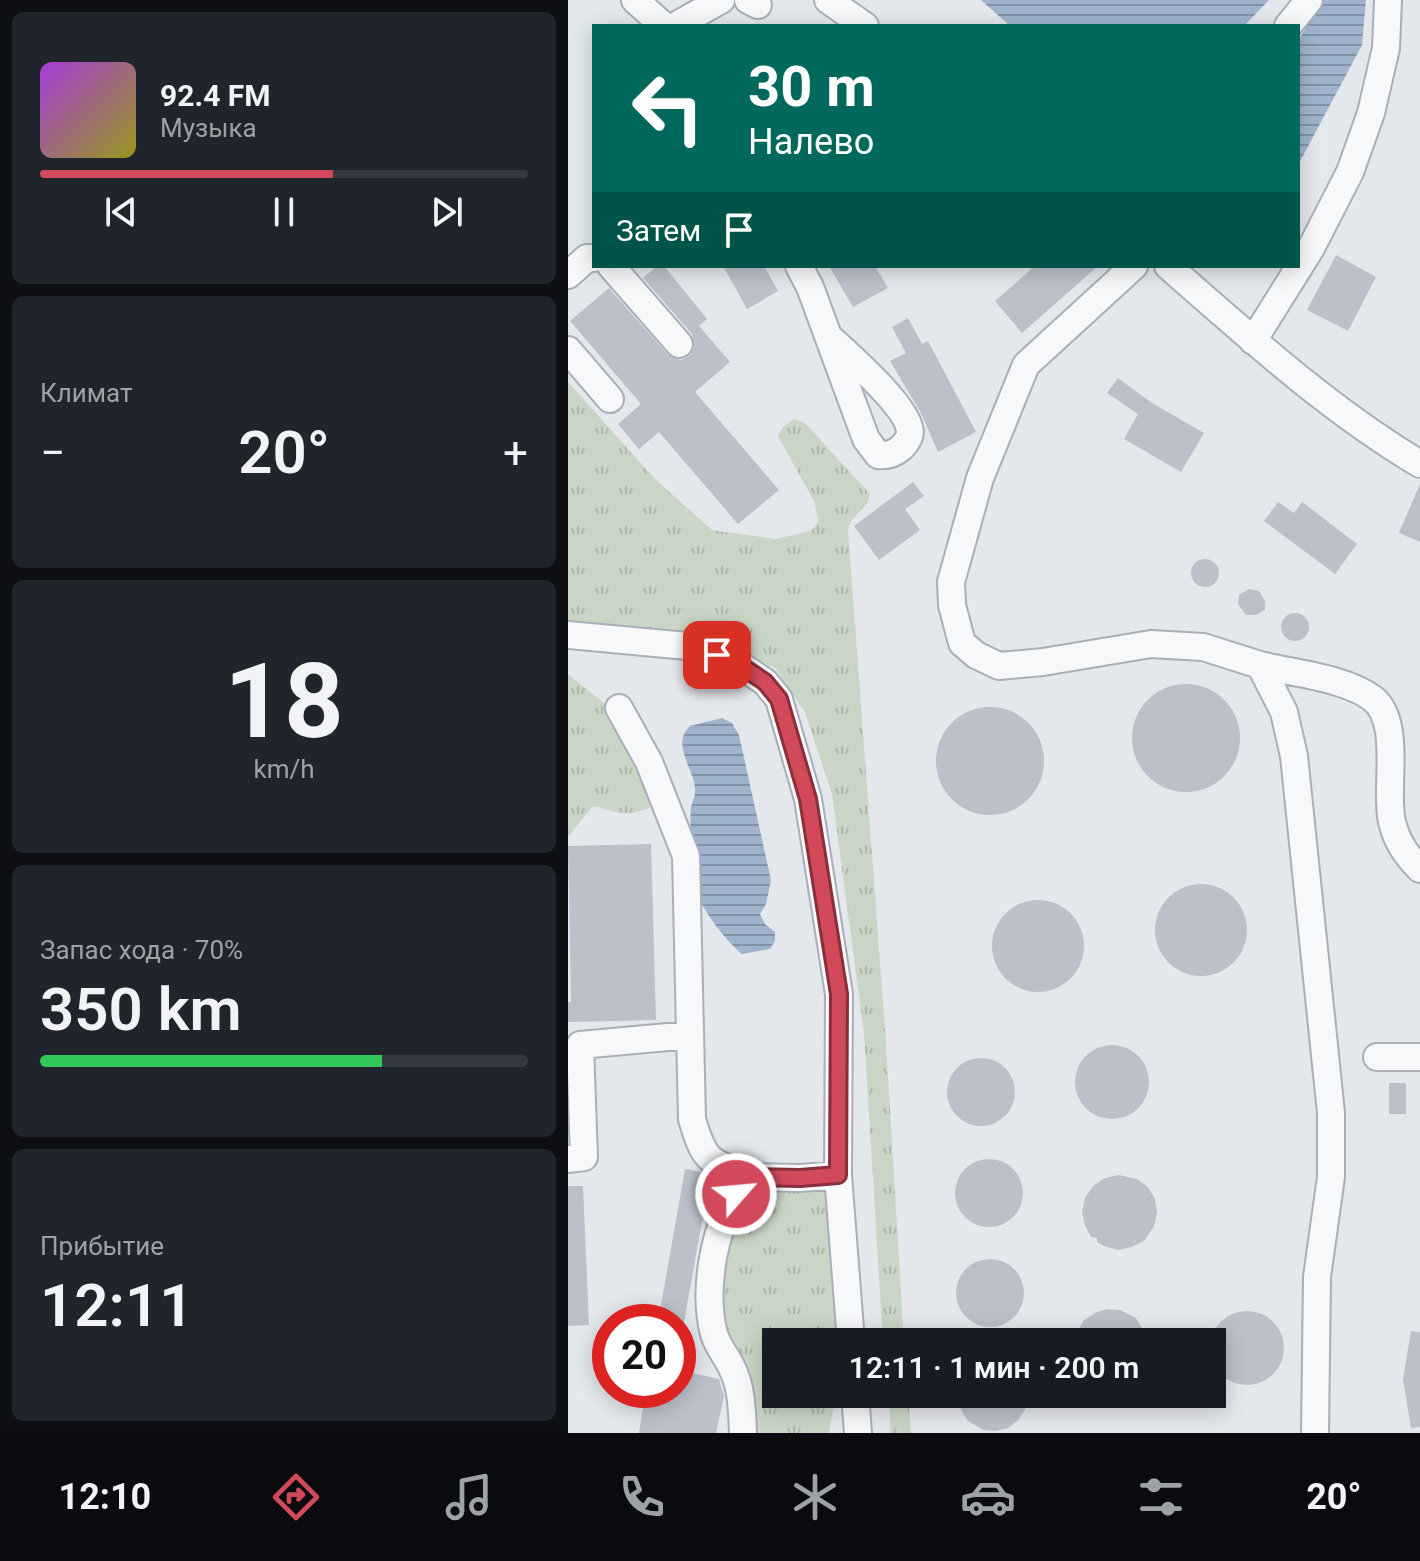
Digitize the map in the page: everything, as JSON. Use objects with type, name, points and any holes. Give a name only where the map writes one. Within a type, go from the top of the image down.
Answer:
[{"type":"street","points":[[635,0],[662,24]]},
{"type":"street","points":[[679,24],[721,0]]},
{"type":"street","points":[[828,0],[862,24]]},
{"type":"street","points":[[1290,24],[1309,0]]},
{"type":"street","points":[[1300,266],[1350,172],[1371,113],[1383,61],[1388,0]]},
{"type":"street","points":[[568,275],[587,258],[592,258]]},
{"type":"street","points":[[613,268],[679,344]]},
{"type":"street","points":[[800,268],[829,337]]},
{"type":"street","points":[[1132,268],[1026,365],[980,478],[951,582],[952,605],[962,643],[976,655],[999,666],[1151,644],[1203,647],[1260,665],[1352,687],[1375,699],[1390,727],[1391,820],[1403,852],[1420,869]]},
{"type":"street","points":[[1170,268],[1253,341],[1388,444],[1419,463]]},
{"type":"street","points":[[1253,341],[1299,268]]},
{"type":"street","points":[[568,350],[610,399]]},
{"type":"street","points":[[568,635],[698,647],[737,663],[765,682],[779,699],[808,799],[839,994],[838,1175],[850,1328]]},
{"type":"street","points":[[1260,665],[1284,712],[1294,756],[1331,1113],[1331,1177],[1317,1277],[1315,1433]]},
{"type":"street","points":[[619,708],[649,762],[686,856],[692,1119],[701,1149],[712,1162],[753,1177],[838,1175]]},
{"type":"street","points":[[568,1159],[584,1157],[580,1045],[690,1035]]},
{"type":"street","points":[[1377,1057],[1420,1057]]},
{"type":"street","points":[[743,1433],[742,1402],[731,1365],[720,1351],[714,1335],[710,1298],[716,1242],[736,1194],[753,1177]]},
{"type":"street","points":[[856,1408],[858,1433]]},
{"type":"green space","points":[[568,382],[655,479],[712,530],[776,539],[811,531],[818,522],[815,503],[778,436],[783,427],[794,419],[805,423],[870,494],[848,530],[886,1043],[903,1328],[882,1328],[864,1033],[832,794],[805,712],[775,668],[714,640],[568,632]]},
{"type":"green space","points":[[568,674],[610,708],[655,804],[628,813],[592,807],[568,837]]},
{"type":"green space","points":[[818,1186],[826,1192],[835,1328],[762,1328],[762,1408],[833,1408],[829,1433],[755,1433],[726,1328],[723,1277],[727,1250],[736,1224],[753,1196],[763,1190]]},
{"type":"green space","points":[[889,1408],[909,1408],[911,1433],[891,1433]]},
{"type":"water","points":[[981,0],[1269,0],[1246,24],[1008,24]]},
{"type":"water","points":[[1322,0],[1366,0],[1362,45],[1300,161],[1300,38]]},
{"type":"water","points":[[722,718],[732,723],[739,735],[771,880],[766,904],[760,914],[765,924],[775,932],[775,941],[770,949],[742,954],[716,926],[697,894],[691,825],[695,790],[682,741],[690,726]]},
{"type":"building","points":[[1336,255],[1376,277],[1348,331],[1307,310]]},
{"type":"building","points":[[655,268],[666,268],[707,319],[699,326],[730,362],[695,392],[779,490],[738,524],[659,432],[639,449],[618,424],[641,404],[570,321],[609,288],[668,355],[681,360],[689,356],[694,348],[692,334],[643,278]]},
{"type":"building","points":[[724,268],[765,268],[778,291],[747,309]]},
{"type":"building","points":[[830,268],[876,268],[888,288],[853,307]]},
{"type":"building","points":[[1033,268],[1096,268],[1022,333],[995,301]]},
{"type":"building","points":[[908,318],[922,344],[928,341],[976,432],[938,452],[921,413],[890,361],[906,353],[892,327]]},
{"type":"building","points":[[1118,378],[1152,403],[1204,433],[1181,472],[1124,439],[1138,414],[1107,393]]},
{"type":"building","points":[[913,482],[924,496],[905,509],[920,530],[879,560],[854,526]]},
{"type":"building","points":[[1420,484],[1420,542],[1399,533]]},
{"type":"building","points":[[1278,502],[1294,513],[1302,502],[1357,544],[1335,574],[1264,521]]},
{"type":"building","points":[[1205,559],[1215,563],[1219,573],[1215,583],[1205,587],[1195,583],[1191,573],[1195,563]]},
{"type":"building","points":[[1249,589],[1259,591],[1265,601],[1265,610],[1256,615],[1246,615],[1238,604],[1239,595]]},
{"type":"building","points":[[1295,613],[1305,617],[1309,627],[1305,637],[1295,641],[1285,637],[1281,627],[1285,617]]},
{"type":"building","points":[[1186,684],[1207,688],[1225,699],[1236,717],[1240,738],[1236,759],[1225,777],[1207,788],[1186,792],[1165,788],[1147,777],[1136,759],[1132,738],[1136,717],[1147,699],[1165,688]]},
{"type":"building","points":[[990,707],[1011,711],[1029,722],[1040,740],[1044,761],[1040,782],[1029,800],[1011,811],[990,815],[969,811],[951,800],[940,782],[936,761],[940,740],[951,722],[969,711]]},
{"type":"building","points":[[651,844],[656,1020],[568,1022],[568,1002],[571,1002],[568,846]]},
{"type":"building","points":[[1201,884],[1218,888],[1233,898],[1243,913],[1247,930],[1243,947],[1233,962],[1218,972],[1201,976],[1184,972],[1169,962],[1159,947],[1155,930],[1159,913],[1169,898],[1184,888]]},
{"type":"building","points":[[1038,900],[1055,904],[1070,914],[1080,929],[1084,946],[1080,963],[1070,978],[1055,988],[1038,992],[1021,988],[1006,978],[996,963],[992,946],[996,929],[1006,914],[1021,904]]},
{"type":"building","points":[[1105,1045],[1119,1045],[1133,1051],[1143,1061],[1149,1082],[1143,1103],[1133,1113],[1119,1119],[1105,1119],[1091,1113],[1081,1103],[1075,1089],[1075,1075],[1081,1061],[1091,1051]]},
{"type":"building","points":[[988,1058],[1009,1073],[1015,1092],[1013,1105],[1005,1116],[988,1126],[974,1126],[957,1116],[949,1105],[947,1085],[957,1068],[968,1060]]},
{"type":"building","points":[[1389,1083],[1406,1083],[1406,1114],[1389,1114]]},
{"type":"building","points":[[996,1159],[1017,1174],[1023,1193],[1021,1206],[1013,1217],[996,1227],[982,1227],[965,1217],[957,1206],[955,1186],[965,1169],[976,1161]]},
{"type":"building","points":[[685,1169],[702,1172],[710,1177],[687,1304],[661,1304]]},
{"type":"building","points":[[1119,1175],[1137,1179],[1148,1187],[1155,1199],[1157,1213],[1154,1226],[1144,1241],[1118,1250],[1104,1246],[1097,1242],[1097,1238],[1091,1237],[1082,1212],[1085,1198],[1093,1186],[1105,1178]]},
{"type":"building","points":[[568,1186],[583,1186],[589,1325],[568,1326]]},
{"type":"building","points":[[997,1259],[1018,1274],[1024,1293],[1022,1306],[1014,1317],[997,1327],[983,1327],[966,1317],[958,1306],[956,1286],[966,1269],[977,1261]]},
{"type":"building","points":[[1120,1310],[1136,1318],[1142,1328],[1079,1328],[1084,1320],[1097,1312]]},
{"type":"building","points":[[1254,1312],[1268,1317],[1278,1327],[1283,1341],[1281,1362],[1268,1379],[1254,1384],[1240,1384],[1226,1379],[1226,1328],[1216,1328],[1233,1314]]},
{"type":"building","points":[[1411,1331],[1420,1332],[1420,1427],[1411,1428],[1403,1379]]},
{"type":"building","points":[[696,1374],[719,1379],[724,1396],[716,1433],[639,1433],[643,1408],[696,1408]]},
{"type":"building","points":[[1025,1408],[1008,1428],[996,1431],[983,1430],[968,1421],[961,1410]]},
{"type":"route","points":[[717,655],[737,663],[765,682],[779,699],[808,799],[839,994],[838,1175],[753,1177],[736,1194]]}]
